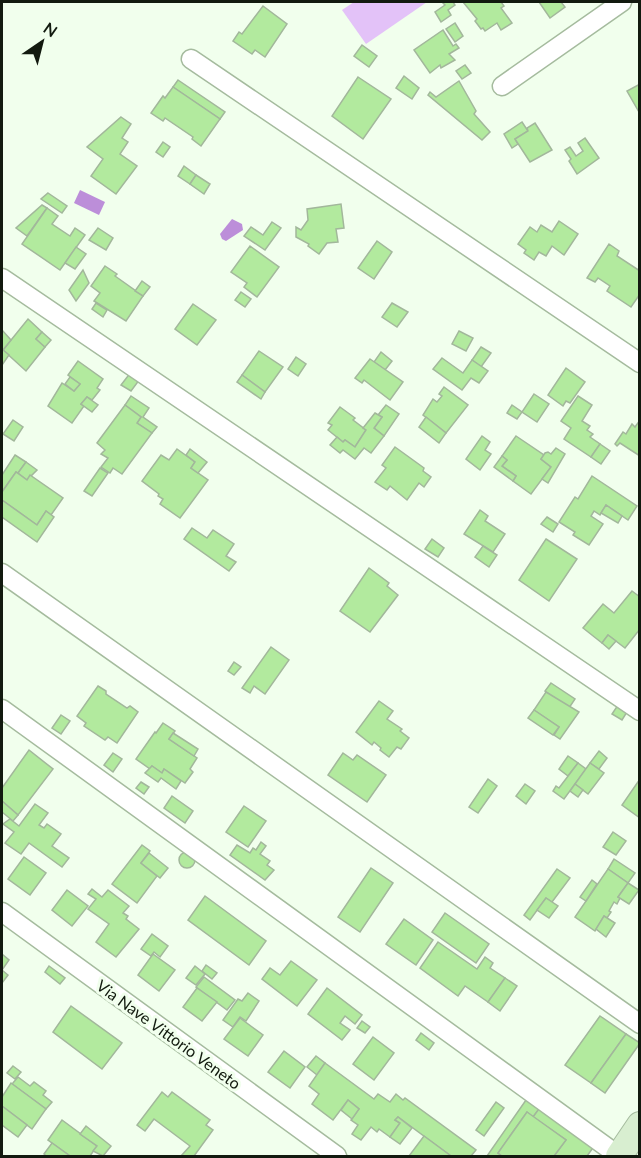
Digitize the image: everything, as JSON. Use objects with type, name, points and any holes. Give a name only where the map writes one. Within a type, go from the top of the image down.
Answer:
[{"type":"street","points":[[502,86],[622,2]]},
{"type":"street","points":[[191,59],[639,363]]},
{"type":"street","points":[[2,278],[639,711]]},
{"type":"street","points":[[2,573],[639,1024]]},
{"type":"street","points":[[2,709],[619,1156],[639,1125]]},
{"type":"street","name":"Via Nave Vittorio Veneto","points":[[2,912],[337,1156]]},
{"type":"shaded area","points":[[354,2],[427,2],[366,44],[342,10]]},
{"type":"shaded area","points":[[80,190],[105,202],[99,215],[74,203]]},
{"type":"shaded area","points":[[232,219],[242,224],[243,230],[226,241],[220,234]]},
{"type":"building","points":[[442,2],[453,2],[455,5],[448,10],[451,15],[441,22],[435,12],[445,5]]},
{"type":"building","points":[[463,2],[501,2],[504,6],[501,8],[512,23],[501,30],[497,23],[485,31],[481,29],[475,21],[477,19]]},
{"type":"building","points":[[539,2],[561,2],[565,7],[550,18]]},
{"type":"building","points":[[263,6],[287,24],[265,57],[255,50],[252,54],[233,41],[239,32],[242,34]]},
{"type":"building","points":[[455,23],[463,36],[455,42],[446,29]]},
{"type":"building","points":[[443,30],[453,46],[456,44],[459,48],[449,54],[455,60],[441,68],[440,65],[430,73],[414,50]]},
{"type":"building","points":[[362,45],[377,56],[369,67],[354,56]]},
{"type":"building","points":[[465,65],[471,73],[462,79],[456,71]]},
{"type":"building","points":[[404,76],[419,88],[412,99],[396,88]]},
{"type":"building","points":[[358,77],[391,99],[363,139],[332,116]]},
{"type":"building","points":[[178,80],[225,112],[220,119],[173,87]]},
{"type":"building","points":[[459,81],[476,111],[474,114],[490,132],[482,140],[428,95],[430,92],[436,97]]},
{"type":"building","points":[[640,84],[640,112],[639,112],[627,91]]},
{"type":"building","points":[[173,87],[220,119],[201,146],[192,139],[193,137],[165,118],[163,121],[151,113],[163,96],[165,98]]},
{"type":"building","points":[[121,117],[131,124],[122,138],[128,142],[120,154],[137,166],[116,194],[91,176],[103,159],[87,147]]},
{"type":"building","points":[[522,122],[528,131],[515,139],[518,144],[512,148],[504,134]]},
{"type":"building","points":[[535,123],[552,150],[530,162],[515,139],[528,131],[527,128]]},
{"type":"building","points":[[585,138],[599,158],[577,174],[565,150],[570,147],[576,156],[583,151],[578,143]]},
{"type":"building","points":[[163,142],[170,147],[163,157],[156,152]]},
{"type":"building","points":[[184,166],[196,175],[190,184],[178,176]]},
{"type":"building","points":[[196,175],[210,184],[204,194],[190,184]]},
{"type":"building","points":[[48,193],[67,206],[62,213],[41,199]]},
{"type":"building","points":[[341,204],[344,228],[336,229],[338,242],[327,243],[319,254],[308,246],[309,244],[296,237],[296,227],[301,230],[308,220],[307,209]]},
{"type":"building","points":[[42,205],[47,208],[27,236],[16,228]]},
{"type":"building","points":[[47,208],[58,216],[52,224],[70,236],[75,228],[85,235],[60,270],[22,244]]},
{"type":"building","points":[[559,221],[578,234],[564,255],[552,246],[546,256],[539,252],[534,260],[524,253],[526,250],[518,244],[530,227],[537,232],[541,225],[552,232]]},
{"type":"building","points":[[272,222],[281,228],[265,250],[244,236],[251,227],[263,235]]},
{"type":"building","points":[[98,228],[113,238],[106,250],[89,240]]},
{"type":"building","points":[[377,241],[392,252],[374,279],[358,268]]},
{"type":"building","points":[[609,244],[619,251],[617,256],[640,271],[640,294],[631,307],[607,291],[610,286],[598,278],[595,282],[587,278]]},
{"type":"building","points":[[250,246],[279,267],[257,297],[244,287],[247,283],[231,272]]},
{"type":"building","points":[[76,247],[86,254],[75,269],[65,263]]},
{"type":"building","points":[[105,266],[143,296],[126,321],[94,301],[100,293],[91,286]]},
{"type":"building","points":[[83,270],[89,283],[76,301],[69,290]]},
{"type":"building","points":[[142,281],[150,287],[143,296],[135,291]]},
{"type":"building","points":[[241,292],[251,299],[245,307],[235,300]]},
{"type":"building","points":[[96,303],[107,310],[103,317],[92,309]]},
{"type":"building","points":[[392,303],[408,312],[397,327],[382,317]]},
{"type":"building","points":[[193,304],[216,320],[197,345],[175,329]]},
{"type":"building","points":[[28,319],[42,332],[36,339],[45,347],[26,371],[3,350]]},
{"type":"building","points":[[2,330],[11,340],[3,350],[9,355],[2,365]]},
{"type":"building","points":[[459,331],[473,338],[466,351],[452,344]]},
{"type":"building","points":[[42,332],[51,340],[45,347],[36,339]]},
{"type":"building","points":[[481,347],[491,353],[481,367],[472,360]]},
{"type":"building","points":[[259,351],[283,367],[265,392],[242,375]]},
{"type":"building","points":[[381,352],[392,361],[385,370],[374,362]]},
{"type":"building","points":[[296,357],[306,364],[298,376],[288,369]]},
{"type":"building","points":[[442,358],[463,373],[472,360],[488,371],[479,383],[471,378],[462,390],[433,369]]},
{"type":"building","points":[[370,359],[403,382],[390,400],[364,380],[362,383],[355,378]]},
{"type":"building","points":[[78,361],[103,379],[97,388],[100,390],[92,400],[87,397],[81,404],[84,406],[72,423],[48,406],[62,383],[74,391],[80,384],[68,375]]},
{"type":"building","points":[[566,368],[585,382],[570,403],[566,401],[563,406],[548,395]]},
{"type":"building","points":[[131,372],[140,379],[131,391],[121,385]]},
{"type":"building","points":[[242,375],[265,392],[261,399],[237,382]]},
{"type":"building","points":[[70,377],[80,384],[74,391],[65,384]]},
{"type":"building","points":[[444,387],[468,405],[446,433],[423,415],[433,399],[437,402],[442,396],[439,394]]},
{"type":"building","points":[[534,394],[549,404],[537,422],[522,412]]},
{"type":"building","points":[[131,396],[149,408],[143,417],[157,427],[152,433],[137,423],[141,417],[125,405]]},
{"type":"building","points":[[578,396],[592,405],[582,421],[590,426],[587,430],[593,434],[590,437],[600,444],[591,457],[564,439],[571,428],[561,421]]},
{"type":"building","points":[[87,397],[98,405],[92,412],[81,404]]},
{"type":"building","points":[[125,405],[141,417],[137,423],[152,433],[122,474],[113,468],[110,473],[101,467],[108,458],[101,454],[105,450],[97,443]]},
{"type":"building","points":[[386,405],[399,414],[384,436],[374,428],[382,417],[378,415]]},
{"type":"building","points":[[512,405],[522,412],[517,419],[507,413]]},
{"type":"building","points":[[340,407],[366,430],[355,447],[345,440],[343,442],[328,430],[332,425],[328,423]]},
{"type":"building","points":[[375,413],[382,417],[374,428],[384,436],[371,453],[364,448],[355,459],[343,450],[340,453],[330,445],[337,437],[355,447],[366,430],[363,428]]},
{"type":"building","points":[[426,417],[446,433],[439,443],[419,427]]},
{"type":"building","points":[[13,420],[23,427],[14,441],[3,434]]},
{"type":"building","points":[[640,420],[640,456],[620,443],[617,446],[615,444],[623,432],[626,434],[632,424],[635,427]]},
{"type":"building","points":[[482,436],[490,442],[485,450],[491,454],[480,470],[466,459]]},
{"type":"building","points":[[516,436],[544,455],[541,459],[551,467],[531,494],[513,481],[516,476],[502,466],[507,460],[502,456]]},
{"type":"building","points":[[600,444],[610,451],[601,464],[591,457]]},
{"type":"building","points":[[395,447],[424,468],[423,471],[431,477],[424,487],[419,483],[407,500],[390,486],[387,490],[375,482],[386,468],[382,465]]},
{"type":"building","points":[[556,448],[565,454],[548,483],[542,479],[551,467],[541,459],[545,453],[551,454]]},
{"type":"building","points":[[177,449],[195,462],[191,468],[208,480],[180,518],[160,504],[163,499],[142,481],[161,455],[169,460]]},
{"type":"building","points":[[190,449],[207,462],[198,473],[191,468],[195,462],[186,455]]},
{"type":"building","points":[[15,455],[26,462],[2,492],[2,475]]},
{"type":"building","points":[[502,456],[507,460],[502,466],[516,476],[513,481],[494,467]]},
{"type":"building","points":[[26,462],[37,470],[27,480],[18,473]]},
{"type":"building","points":[[100,468],[108,473],[92,496],[84,491]]},
{"type":"building","points":[[16,472],[27,480],[30,475],[63,498],[51,515],[46,511],[37,525],[2,500],[2,492]]},
{"type":"building","points":[[592,476],[637,506],[628,520],[606,505],[600,515],[594,511],[591,516],[603,524],[589,545],[559,522],[575,497],[578,499]]},
{"type":"building","points":[[2,500],[37,525],[46,511],[54,517],[37,542],[2,517]]},
{"type":"building","points":[[606,505],[622,516],[618,523],[601,513]]},
{"type":"building","points":[[480,510],[488,516],[485,521],[505,534],[493,552],[464,534]]},
{"type":"building","points":[[547,517],[558,524],[553,532],[541,524]]},
{"type":"building","points":[[192,528],[207,538],[213,530],[234,544],[226,556],[236,562],[229,571],[184,539]]},
{"type":"building","points":[[432,539],[444,548],[438,557],[425,549]]},
{"type":"building","points":[[546,539],[577,559],[549,601],[519,580]]},
{"type":"building","points":[[483,546],[497,555],[489,567],[475,557]]},
{"type":"building","points":[[369,568],[389,583],[387,586],[398,595],[370,632],[340,611]]},
{"type":"building","points":[[632,591],[640,597],[640,629],[625,648],[608,635],[602,643],[583,628],[603,604],[614,613]]},
{"type":"building","points":[[608,635],[616,641],[609,649],[602,643]]},
{"type":"building","points":[[271,647],[289,660],[265,694],[254,686],[250,693],[242,688]]},
{"type":"building","points":[[234,662],[241,667],[234,675],[228,671]]},
{"type":"building","points":[[551,683],[575,699],[569,708],[545,691]]},
{"type":"building","points":[[98,686],[127,708],[130,706],[138,712],[117,743],[108,737],[105,740],[84,726],[86,723],[77,716]]},
{"type":"building","points":[[546,692],[579,712],[560,739],[554,735],[559,727],[534,710]]},
{"type":"building","points":[[379,701],[393,711],[387,719],[402,729],[400,731],[409,738],[401,749],[397,747],[389,757],[374,742],[372,745],[356,732]]},
{"type":"building","points":[[618,705],[627,712],[622,720],[612,714]]},
{"type":"building","points":[[534,710],[559,727],[553,735],[528,718]]},
{"type":"building","points":[[61,715],[70,721],[61,734],[52,728]]},
{"type":"building","points":[[163,723],[175,731],[169,739],[197,758],[190,769],[193,772],[185,783],[164,769],[162,773],[152,766],[150,769],[136,759]]},
{"type":"building","points":[[173,733],[198,749],[194,756],[169,739]]},
{"type":"building","points":[[29,750],[53,769],[18,815],[2,801],[2,788]]},
{"type":"building","points":[[599,751],[607,758],[599,769],[590,763]]},
{"type":"building","points":[[113,753],[122,759],[113,772],[104,765]]},
{"type":"building","points":[[343,753],[353,760],[357,755],[386,775],[367,802],[328,775]]},
{"type":"building","points":[[568,756],[578,763],[568,776],[559,769]]},
{"type":"building","points":[[578,763],[586,769],[564,799],[553,791],[556,786],[559,788]]},
{"type":"building","points":[[590,763],[604,773],[588,794],[575,784]]},
{"type":"building","points":[[152,766],[162,773],[164,769],[181,781],[176,789],[161,778],[158,782],[145,773]]},
{"type":"building","points":[[488,779],[497,786],[478,813],[469,807]]},
{"type":"building","points":[[640,779],[640,818],[622,805]]},
{"type":"building","points":[[141,782],[149,787],[144,794],[136,788]]},
{"type":"building","points":[[525,784],[535,791],[526,804],[516,796]]},
{"type":"building","points":[[575,784],[583,790],[578,797],[570,791]]},
{"type":"building","points":[[172,796],[193,811],[185,823],[164,808]]},
{"type":"building","points":[[2,801],[18,815],[13,821],[2,812]]},
{"type":"building","points":[[35,804],[48,813],[39,825],[44,828],[47,824],[61,834],[52,846],[69,858],[62,867],[29,843],[21,854],[5,843],[14,832],[3,824],[10,819],[19,826]]},
{"type":"building","points":[[244,806],[266,821],[248,847],[226,832]]},
{"type":"building","points":[[613,832],[626,841],[616,855],[603,847]]},
{"type":"building","points":[[261,842],[266,846],[260,854],[270,861],[267,865],[274,870],[265,880],[230,855],[237,845],[250,853],[253,848],[256,850]]},
{"type":"building","points":[[142,845],[150,851],[141,863],[157,876],[137,903],[112,884]]},
{"type":"building","points":[[184,852],[190,852],[195,860],[193,866],[184,868],[179,863],[179,857]]},
{"type":"building","points":[[149,853],[168,868],[160,878],[141,863]]},
{"type":"building","points":[[24,857],[46,873],[30,895],[8,879]]},
{"type":"building","points":[[614,859],[635,873],[628,883],[608,869]]},
{"type":"building","points":[[371,868],[393,883],[360,932],[338,917]]},
{"type":"building","points":[[557,869],[570,878],[552,902],[546,898],[530,920],[524,915]]},
{"type":"building","points":[[608,869],[628,883],[618,897],[620,898],[617,904],[614,902],[609,911],[611,912],[607,918],[604,916],[595,931],[575,917]]},
{"type":"building","points":[[592,880],[597,884],[586,901],[580,897]]},
{"type":"building","points":[[628,883],[639,890],[629,904],[618,897]]},
{"type":"building","points":[[92,889],[102,897],[108,890],[129,906],[123,913],[128,916],[126,919],[139,929],[116,957],[96,942],[109,924],[88,909],[96,899],[88,894]]},
{"type":"building","points":[[67,890],[88,906],[72,926],[52,910]]},
{"type":"building","points":[[205,896],[266,941],[249,965],[188,920]]},
{"type":"building","points":[[546,898],[558,906],[549,918],[537,910]]},
{"type":"building","points":[[445,913],[489,944],[476,963],[432,932]]},
{"type":"building","points":[[604,916],[615,923],[606,937],[596,929]]},
{"type":"building","points":[[404,919],[433,940],[416,965],[386,944]]},
{"type":"building","points":[[152,934],[168,946],[160,957],[154,952],[151,956],[141,949]]},
{"type":"building","points":[[438,942],[477,969],[485,957],[493,963],[490,968],[505,978],[488,1002],[465,986],[458,996],[420,968]]},
{"type":"building","points":[[2,954],[9,960],[2,970]]},
{"type":"building","points":[[153,954],[175,970],[159,991],[138,975]]},
{"type":"building","points":[[291,961],[317,980],[297,1006],[262,979],[270,968],[280,975]]},
{"type":"building","points":[[206,965],[217,973],[212,979],[202,971]]},
{"type":"building","points":[[49,966],[65,978],[60,984],[45,972]]},
{"type":"building","points":[[195,966],[205,974],[196,985],[186,978]]},
{"type":"building","points":[[2,970],[8,975],[2,983]]},
{"type":"building","points":[[204,977],[235,1000],[227,1010],[196,987]]},
{"type":"building","points":[[505,978],[517,986],[500,1011],[488,1002]]},
{"type":"building","points":[[197,988],[217,1002],[202,1021],[183,1007]]},
{"type":"building","points":[[327,988],[362,1015],[355,1024],[345,1016],[340,1023],[350,1030],[342,1040],[308,1014]]},
{"type":"building","points":[[248,993],[259,1001],[246,1021],[240,1017],[233,1027],[223,1020],[238,999],[242,1001]]},
{"type":"building","points":[[71,1006],[122,1043],[102,1069],[53,1032]]},
{"type":"building","points":[[600,1016],[626,1034],[591,1083],[565,1065]]},
{"type":"building","points":[[240,1018],[263,1035],[248,1056],[224,1039]]},
{"type":"building","points":[[362,1021],[370,1027],[365,1033],[357,1028]]},
{"type":"building","points":[[421,1033],[434,1043],[429,1050],[416,1040]]},
{"type":"building","points":[[626,1034],[640,1043],[605,1093],[591,1083]]},
{"type":"building","points":[[373,1037],[394,1053],[374,1080],[353,1064]]},
{"type":"building","points":[[284,1051],[305,1067],[290,1088],[268,1072]]},
{"type":"building","points":[[316,1056],[325,1063],[317,1075],[307,1067]]},
{"type":"building","points":[[325,1063],[374,1099],[378,1094],[390,1102],[396,1094],[403,1100],[405,1098],[476,1150],[471,1156],[451,1156],[398,1117],[395,1120],[400,1123],[390,1137],[379,1129],[377,1132],[371,1127],[361,1140],[352,1134],[358,1125],[351,1120],[359,1109],[348,1100],[333,1120],[312,1104],[319,1094],[309,1086]]},
{"type":"building","points":[[13,1066],[21,1072],[15,1079],[7,1073]]},
{"type":"building","points":[[18,1077],[30,1086],[34,1082],[46,1091],[43,1095],[52,1102],[46,1109],[12,1084]]},
{"type":"building","points":[[11,1083],[46,1109],[32,1129],[2,1106],[2,1097]]},
{"type":"building","points":[[162,1092],[168,1097],[172,1092],[210,1120],[206,1125],[213,1130],[194,1156],[181,1156],[190,1146],[154,1119],[145,1131],[137,1125]]},
{"type":"building","points":[[348,1100],[359,1109],[352,1119],[341,1110]]},
{"type":"building","points":[[526,1100],[539,1109],[533,1117],[527,1112],[498,1153],[502,1156],[487,1156]]},
{"type":"building","points":[[496,1102],[504,1108],[484,1136],[476,1130]]},
{"type":"building","points":[[544,1102],[598,1141],[587,1156],[554,1156],[566,1140],[533,1117]]},
{"type":"building","points":[[2,1106],[27,1125],[18,1137],[2,1125]]},
{"type":"building","points":[[527,1112],[566,1140],[554,1156],[502,1156],[498,1153]]},
{"type":"building","points":[[398,1117],[412,1128],[400,1144],[390,1137],[400,1123],[395,1120]]},
{"type":"building","points":[[62,1120],[97,1146],[90,1156],[70,1156],[48,1140]]},
{"type":"building","points":[[86,1126],[111,1146],[103,1156],[93,1151],[97,1146],[80,1134]]},
{"type":"building","points":[[424,1136],[451,1156],[409,1156]]},
{"type":"building","points":[[52,1143],[70,1156],[46,1156],[44,1154]]}]
